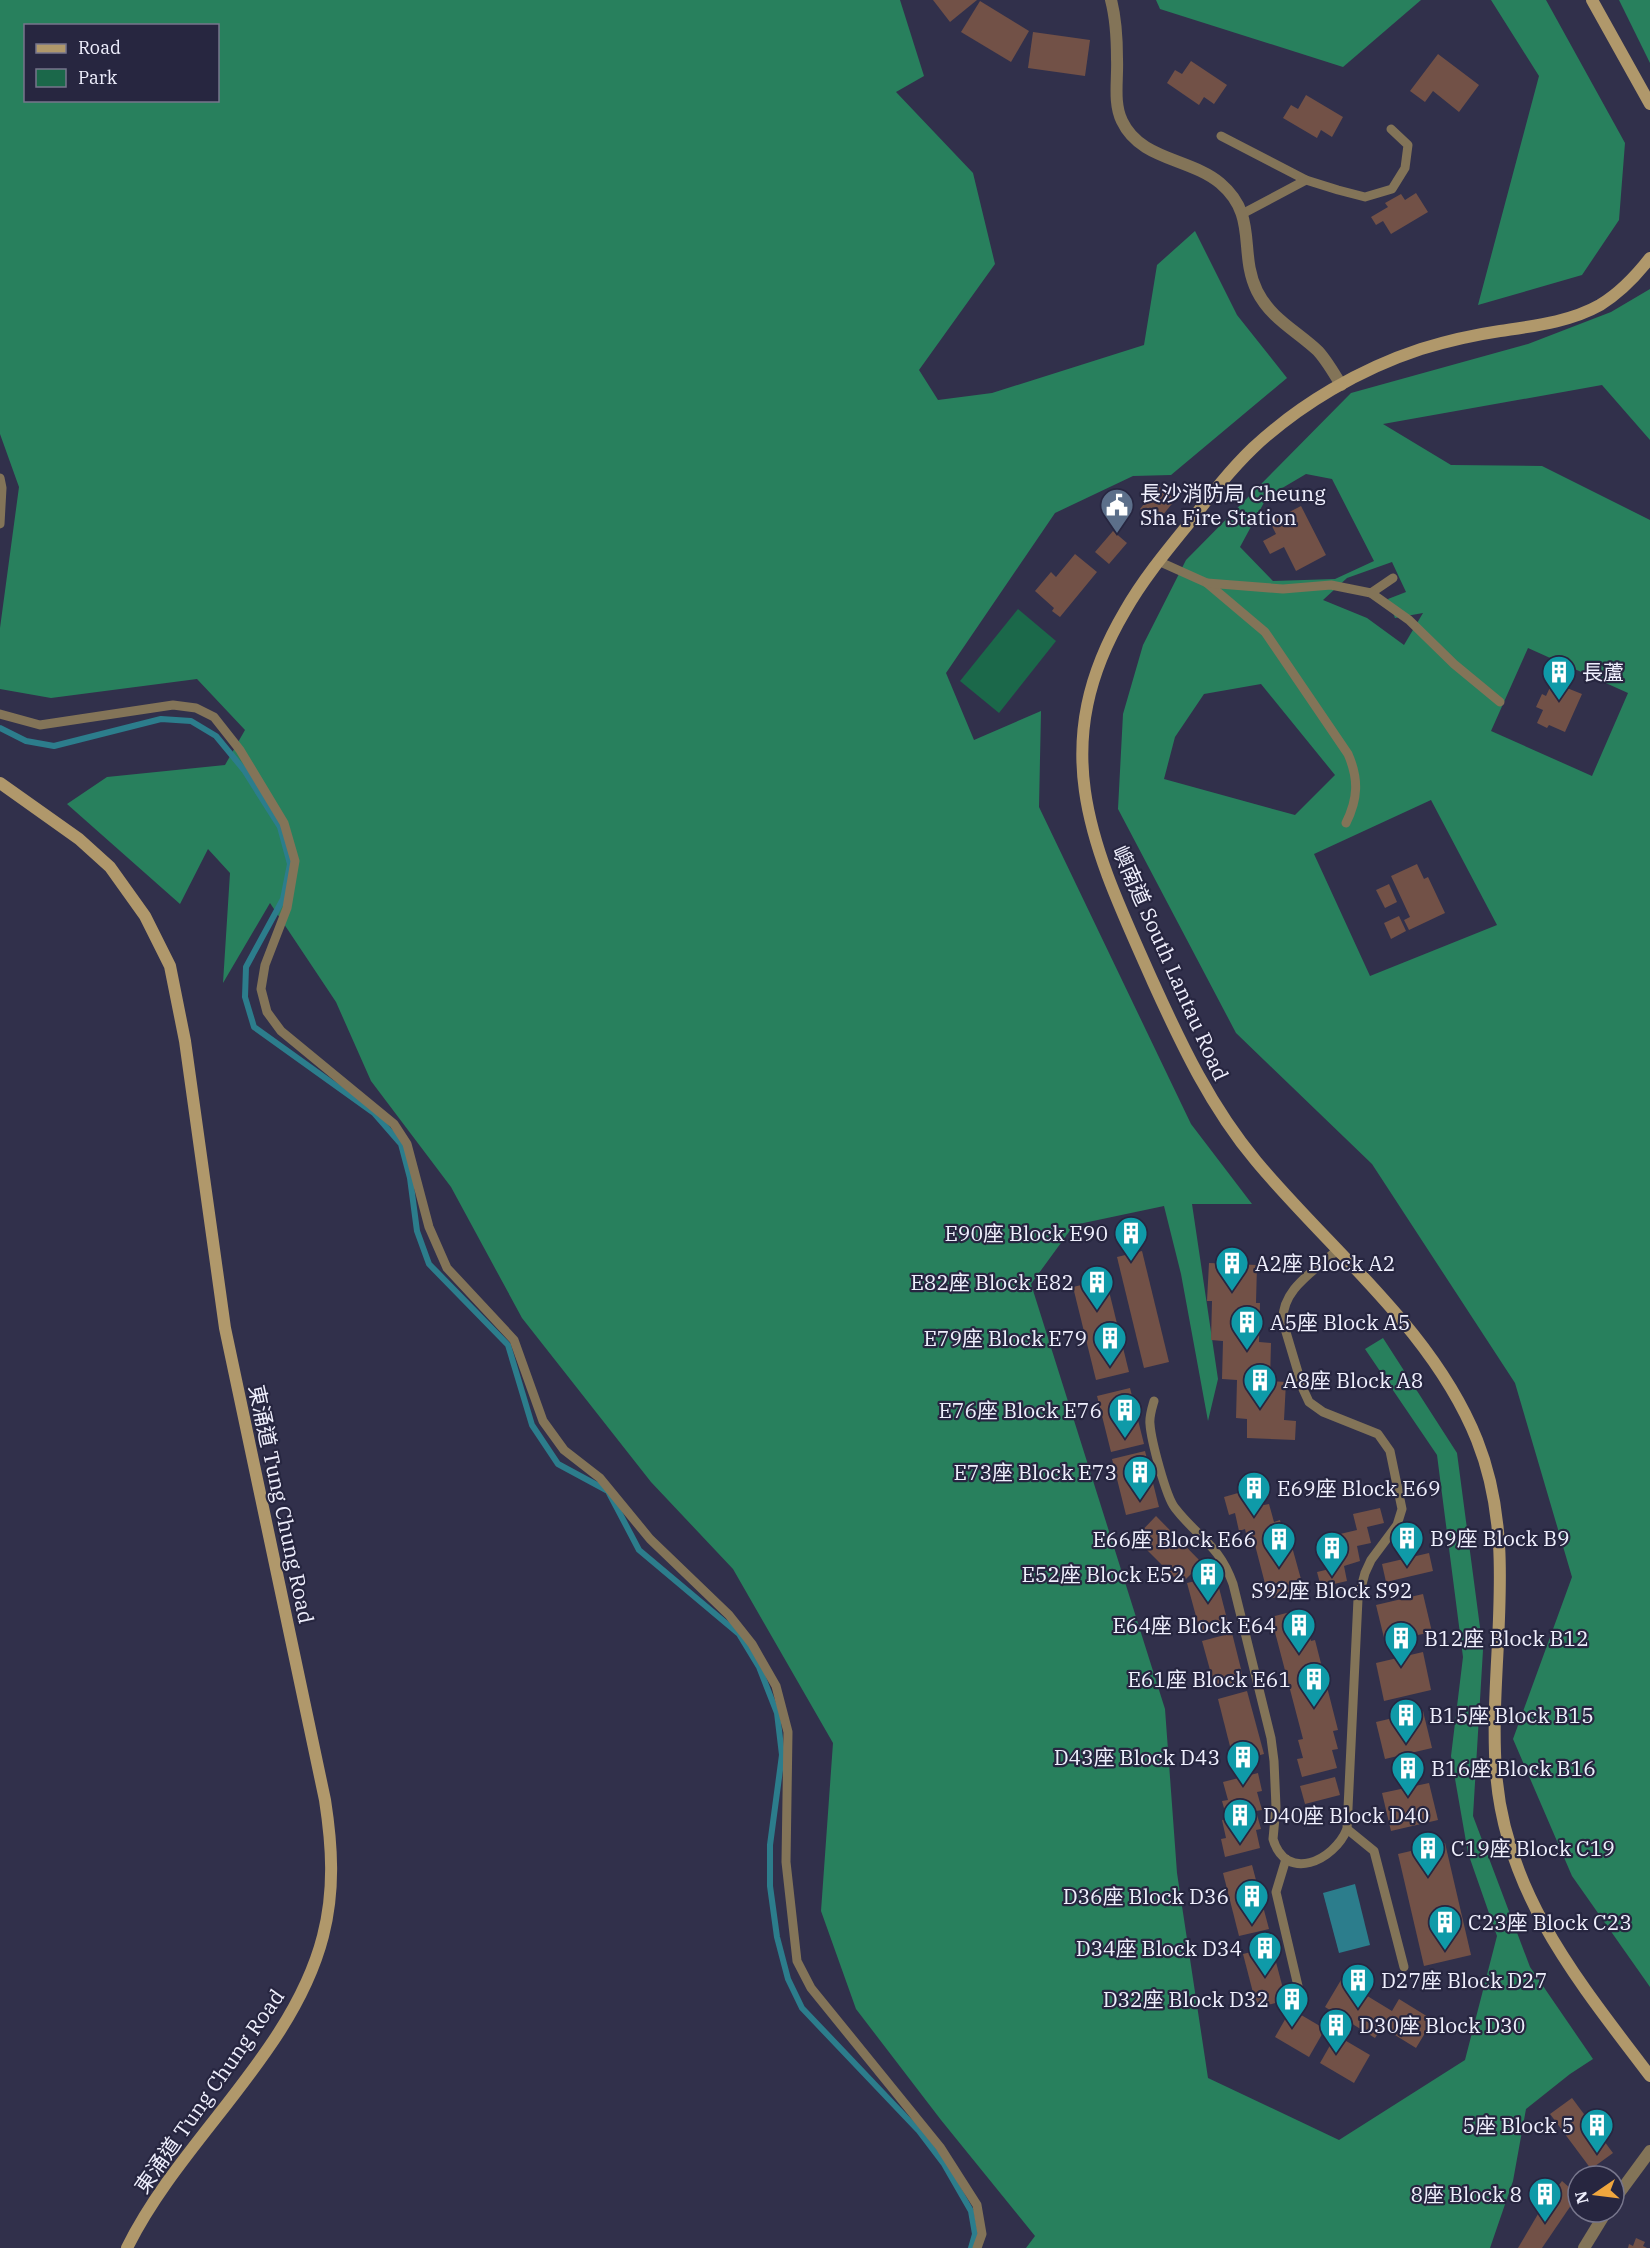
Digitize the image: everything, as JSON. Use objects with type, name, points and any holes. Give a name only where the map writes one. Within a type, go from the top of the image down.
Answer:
[{"type":"main road","points":[[1592,0],[1647,91],[1650,104]]},
{"type":"main road","name":"嶼南道 South Lantau Road","points":[[1650,258],[1627,285],[1606,301],[1587,311],[1552,322],[1484,334],[1427,348],[1365,372],[1306,406],[1259,443],[1220,483],[1158,561],[1126,607],[1109,638],[1087,706],[1082,770],[1085,798],[1094,838],[1117,901],[1198,1078],[1254,1159],[1398,1316],[1431,1356],[1460,1402],[1480,1446],[1494,1502],[1500,1560],[1495,1744],[1496,1773],[1506,1833],[1523,1884],[1549,1934],[1650,2076]]},
{"type":"main road","name":"東涌道 Tung Chung Road","points":[[0,783],[80,839],[123,884],[146,916],[170,966],[177,994],[225,1328],[325,1800],[332,1855],[328,1911],[317,1956],[298,2001],[280,2029],[175,2170],[127,2248]]},
{"type":"street","points":[[1111,0],[1117,38],[1118,108],[1128,131],[1146,148],[1218,181],[1236,201],[1246,226],[1247,256],[1251,274],[1267,307],[1279,321],[1319,353],[1341,385]]},
{"type":"street","points":[[1626,2184],[1650,2151]]},
{"type":"street","points":[[1584,2248],[1599,2224]]},
{"type":"lane","points":[[1221,136],[1306,180],[1365,197],[1392,189],[1405,168],[1408,145],[1390,129]]},
{"type":"lane","points":[[1242,214],[1306,180]]},
{"type":"lane","points":[[0,478],[2,488],[0,524]]},
{"type":"lane","points":[[1158,561],[1207,584],[1265,632],[1348,754],[1355,774],[1356,796],[1346,823]]},
{"type":"lane","points":[[1371,593],[1393,578]]},
{"type":"lane","points":[[1207,584],[1283,589],[1331,585],[1371,593],[1409,620],[1454,664],[1500,702]]},
{"type":"lane","points":[[0,714],[40,725],[173,705],[196,708],[214,717],[240,750],[284,823],[295,861],[287,908],[265,965],[261,989],[267,1012],[281,1030],[394,1124],[407,1144],[429,1227],[447,1268],[514,1340],[543,1421],[564,1450],[600,1478],[650,1539],[729,1615],[756,1652],[776,1686],[788,1732],[786,1862],[797,1961],[810,1988],[940,2146],[977,2205],[982,2234],[977,2248]]},
{"type":"lane","points":[[1154,1401],[1149,1422],[1168,1496],[1176,1510],[1215,1548],[1229,1571],[1233,1584],[1271,1738],[1276,1808],[1273,1839],[1280,1854],[1286,1859],[1300,1864],[1318,1860],[1336,1848],[1347,1828],[1358,1599],[1368,1566],[1397,1526],[1402,1509],[1387,1444],[1378,1434],[1323,1412],[1309,1402],[1302,1389],[1283,1322],[1284,1304],[1288,1295],[1337,1250]]},
{"type":"lane","points":[[1347,1828],[1374,1851],[1404,1967]]},
{"type":"lane","points":[[1286,1859],[1276,1892],[1298,1986]]},
{"type":"green space","points":[[1018,609],[1056,641],[999,713],[960,681]]},
{"type":"shaded area","points":[[0,0],[900,0],[924,76],[896,92],[973,173],[995,264],[919,370],[938,400],[992,393],[1144,345],[1157,265],[1195,231],[1237,315],[1287,378],[1171,475],[1133,476],[1055,513],[946,673],[974,740],[1041,711],[1039,807],[1191,1124],[1252,1204],[1192,1204],[1218,1379],[1208,1421],[1181,1274],[1164,1206],[1074,1225],[1031,1284],[1165,1709],[1177,1873],[1208,2078],[1339,2140],[1465,2060],[1497,1936],[1468,1853],[1451,1756],[1463,1657],[1437,1455],[1365,1349],[1383,1338],[1457,1453],[1483,1650],[1473,1816],[1530,1967],[1593,2059],[1526,2109],[1513,2181],[1490,2248],[1026,2248],[1035,2236],[941,2120],[856,2009],[821,1911],[833,1743],[733,1569],[651,1482],[522,1318],[451,1187],[371,1081],[336,1002],[270,903],[223,983],[230,873],[208,849],[180,904],[67,804],[107,777],[225,765],[245,730],[197,679],[51,698],[0,689],[0,628],[19,487],[0,434]]},
{"type":"shaded area","points":[[1156,0],[1421,0],[1343,67],[1160,9]]},
{"type":"shaded area","points":[[1491,0],[1546,0],[1625,143],[1619,220],[1582,275],[1478,305],[1539,76]]},
{"type":"shaded area","points":[[1619,0],[1650,0],[1650,63]]},
{"type":"shaded area","points":[[1650,289],[1650,440],[1602,385],[1383,424],[1451,465],[1542,466],[1650,520],[1650,1987],[1572,1876],[1513,1739],[1572,1577],[1515,1383],[1372,1164],[1236,1033],[1118,809],[1123,714],[1143,645],[1186,560],[1351,393],[1528,344],[1611,312]],"holes":[[[1306,474],[1332,479],[1374,561],[1335,579],[1273,581],[1240,547],[1267,497]],[[1392,562],[1406,592],[1388,599],[1395,618],[1423,613],[1404,645],[1367,618],[1323,600],[1347,578]],[[1528,648],[1628,693],[1592,776],[1491,731]],[[1261,684],[1335,775],[1295,815],[1164,779],[1175,737],[1204,694]],[[1431,800],[1497,925],[1370,976],[1314,854]]]},
{"type":"shaded area","points":[[1355,1884],[1370,1945],[1339,1953],[1323,1893]]},
{"type":"building","points":[[933,0],[977,0],[950,22]]},
{"type":"building","points":[[980,1],[1029,31],[1011,62],[961,32]]},
{"type":"building","points":[[1033,32],[1090,40],[1085,76],[1028,68]]},
{"type":"building","points":[[1438,54],[1479,85],[1459,112],[1433,91],[1425,102],[1410,91]]},
{"type":"building","points":[[1191,61],[1227,85],[1214,104],[1204,97],[1199,105],[1167,83],[1175,70],[1182,74]]},
{"type":"building","points":[[1306,95],[1343,117],[1332,137],[1321,130],[1317,138],[1283,118],[1291,105],[1298,109]]},
{"type":"building","points":[[1416,193],[1428,212],[1391,234],[1383,221],[1376,225],[1371,217],[1388,207],[1385,203],[1401,194],[1405,200]]},
{"type":"building","points":[[1158,486],[1176,499],[1157,522],[1140,509]]},
{"type":"building","points":[[1301,506],[1326,555],[1296,571],[1284,547],[1270,554],[1263,541],[1276,534],[1270,522]]},
{"type":"building","points":[[1113,531],[1127,543],[1109,564],[1095,552]]},
{"type":"building","name":"長沙消防局 Cheung Sha Fire Station","points":[[1075,554],[1097,572],[1060,617],[1052,611],[1054,608],[1035,591],[1051,572],[1056,577]]},
{"type":"building","name":"長蘆","points":[[1557,672],[1571,679],[1567,688],[1582,694],[1565,732],[1537,723],[1543,710],[1536,707],[1542,694],[1546,696]]},
{"type":"building","points":[[1417,864],[1424,879],[1428,877],[1445,913],[1409,930],[1404,920],[1410,917],[1391,876]]},
{"type":"building","points":[[1389,884],[1397,902],[1385,908],[1376,890]]},
{"type":"building","points":[[1399,916],[1406,931],[1391,939],[1384,923]]},
{"type":"building","points":[[1142,1251],[1169,1362],[1144,1368],[1117,1257]]},
{"type":"building","points":[[1209,1263],[1257,1265],[1256,1303],[1260,1303],[1259,1342],[1271,1343],[1270,1381],[1286,1382],[1284,1420],[1296,1421],[1295,1440],[1247,1438],[1247,1419],[1236,1418],[1237,1380],[1222,1379],[1223,1341],[1211,1340],[1212,1301],[1207,1301]]},
{"type":"building","points":[[1106,1279],[1129,1372],[1096,1380],[1073,1287]]},
{"type":"building","points":[[1130,1388],[1144,1444],[1111,1452],[1097,1396]]},
{"type":"building","points":[[1145,1451],[1159,1507],[1126,1515],[1112,1459]]},
{"type":"building","points":[[1259,1487],[1264,1505],[1269,1504],[1274,1522],[1280,1520],[1284,1538],[1289,1536],[1304,1590],[1269,1599],[1255,1545],[1249,1547],[1245,1529],[1239,1531],[1235,1513],[1229,1515],[1224,1497]]},
{"type":"building","points":[[1380,1508],[1384,1523],[1367,1527],[1371,1543],[1357,1546],[1360,1561],[1344,1566],[1347,1581],[1321,1587],[1317,1572],[1334,1568],[1330,1553],[1344,1549],[1340,1534],[1357,1530],[1353,1514]]},
{"type":"building","points":[[1156,1516],[1202,1563],[1181,1584],[1135,1538]]},
{"type":"building","name":"B9座 Block B9","points":[[1429,1553],[1433,1571],[1386,1582],[1382,1564]]},
{"type":"building","points":[[1216,1576],[1228,1623],[1200,1631],[1187,1583]]},
{"type":"building","points":[[1423,1594],[1432,1632],[1385,1642],[1376,1605]]},
{"type":"building","points":[[1302,1609],[1311,1641],[1315,1640],[1338,1730],[1333,1731],[1338,1749],[1332,1750],[1337,1768],[1302,1777],[1297,1759],[1303,1758],[1298,1740],[1303,1739],[1271,1617]]},
{"type":"building","points":[[1232,1633],[1244,1681],[1215,1688],[1202,1641]]},
{"type":"building","points":[[1423,1652],[1431,1690],[1384,1701],[1376,1663]]},
{"type":"building","points":[[1247,1691],[1264,1754],[1234,1762],[1218,1699]]},
{"type":"building","points":[[1423,1711],[1432,1748],[1385,1759],[1376,1722]]},
{"type":"building","points":[[1258,1773],[1262,1791],[1257,1792],[1262,1810],[1256,1811],[1261,1829],[1256,1830],[1260,1848],[1225,1857],[1221,1839],[1226,1838],[1222,1820],[1227,1819],[1222,1801],[1228,1800],[1223,1782]]},
{"type":"building","points":[[1335,1777],[1340,1795],[1305,1804],[1300,1786]]},
{"type":"building","points":[[1429,1783],[1438,1820],[1391,1831],[1382,1793]]},
{"type":"building","points":[[1445,1843],[1471,1955],[1424,1966],[1398,1854]]},
{"type":"building","points":[[1252,1865],[1269,1929],[1239,1936],[1223,1873]]},
{"type":"building","points":[[1272,1947],[1286,2000],[1257,2008],[1243,1954]]},
{"type":"building","points":[[1341,1980],[1392,2011],[1399,1999],[1433,2020],[1416,2048],[1382,2027],[1375,2038],[1325,2007]]},
{"type":"building","points":[[1291,2009],[1325,2029],[1309,2057],[1275,2037]]},
{"type":"building","points":[[1336,2035],[1370,2055],[1354,2083],[1320,2063]]},
{"type":"building","points":[[1572,2098],[1613,2153],[1598,2164],[1587,2164],[1550,2114]]},
{"type":"building","points":[[1562,2181],[1566,2184],[1566,2213],[1542,2248],[1518,2248],[1541,2209]]},
{"type":"building","points":[[1636,2238],[1645,2242],[1643,2246],[1647,2248],[1628,2248],[1629,2244],[1633,2246]]},
{"type":"waterway","points":[[0,728],[26,741],[54,746],[161,719],[191,721],[216,736],[244,770],[280,827],[290,864],[283,899],[246,967],[245,997],[254,1027],[374,1113],[401,1144],[410,1178],[417,1231],[429,1264],[508,1345],[532,1425],[558,1464],[608,1491],[639,1550],[739,1634],[759,1667],[777,1713],[782,1755],[770,1845],[770,1886],[777,1937],[788,1979],[802,2008],[919,2131],[944,2164],[971,2211],[975,2234],[971,2248]]},
{"type":"place","name":"長沙消防局 Cheung Sha Fire Station","points":[[1117,534]]},
{"type":"place","name":"長蘆","points":[[1559,701]]},
{"type":"place","name":"E90座 Block E90","points":[[1131,1262]]},
{"type":"place","name":"A2座 Block A2","points":[[1232,1292]]},
{"type":"place","name":"E82座 Block E82","points":[[1097,1311]]},
{"type":"place","name":"A5座 Block A5","points":[[1247,1351]]},
{"type":"place","name":"E79座 Block E79","points":[[1110,1367]]},
{"type":"place","name":"A8座 Block A8","points":[[1260,1409]]},
{"type":"place","name":"E76座 Block E76","points":[[1125,1439]]},
{"type":"place","name":"E73座 Block E73","points":[[1140,1501]]},
{"type":"place","name":"E69座 Block E69","points":[[1254,1517]]},
{"type":"place","name":"B9座 Block B9","points":[[1407,1567]]},
{"type":"place","name":"E66座 Block E66","points":[[1279,1568]]},
{"type":"place","name":"S92座 Block S92","points":[[1332,1577]]},
{"type":"place","name":"E52座 Block E52","points":[[1208,1603]]},
{"type":"place","name":"E64座 Block E64","points":[[1299,1654]]},
{"type":"place","name":"B12座 Block B12","points":[[1401,1667]]},
{"type":"place","name":"E61座 Block E61","points":[[1314,1708]]},
{"type":"place","name":"B15座 Block B15","points":[[1406,1744]]},
{"type":"place","name":"D43座 Block D43","points":[[1243,1786]]},
{"type":"place","name":"B16座 Block B16","points":[[1408,1797]]},
{"type":"place","name":"D40座 Block D40","points":[[1240,1844]]},
{"type":"place","name":"C19座 Block C19","points":[[1428,1877]]},
{"type":"place","name":"D36座 Block D36","points":[[1252,1925]]},
{"type":"place","name":"C23座 Block C23","points":[[1445,1951]]},
{"type":"place","name":"D34座 Block D34","points":[[1265,1977]]},
{"type":"place","name":"D27座 Block D27","points":[[1358,2009]]},
{"type":"place","name":"D32座 Block D32","points":[[1292,2028]]},
{"type":"place","name":"D30座 Block D30","points":[[1336,2054]]},
{"type":"place","name":"5座 Block 5","points":[[1597,2154]]},
{"type":"place","name":"8座 Block 8","points":[[1545,2223]]}]
